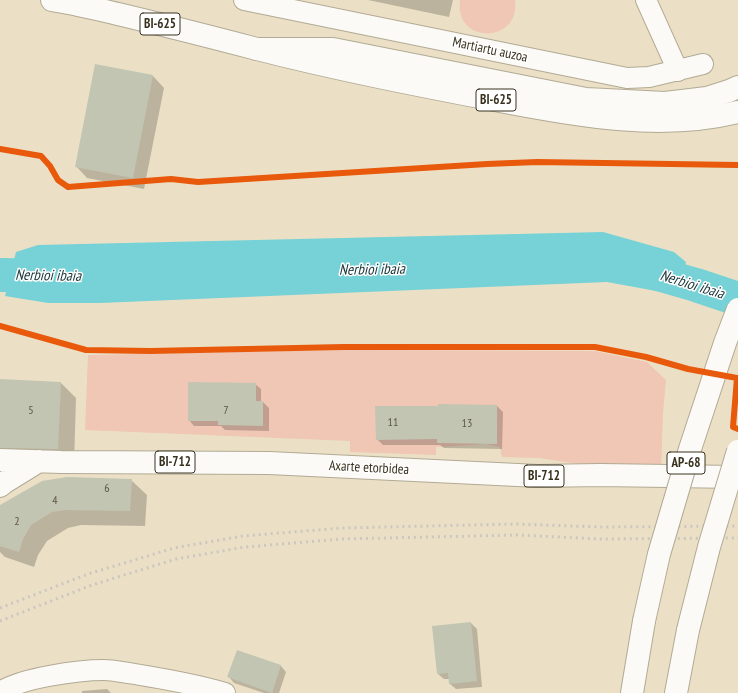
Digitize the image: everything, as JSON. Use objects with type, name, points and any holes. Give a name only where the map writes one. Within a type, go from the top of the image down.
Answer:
[{"type":"main road","name":"BI-625","points":[[58,0],[315,63],[538,108],[610,118],[682,120],[728,115],[738,112]]},
{"type":"main road","points":[[257,49],[333,49],[586,99],[665,103],[707,98],[738,87]]},
{"type":"main road","name":"AP-68","points":[[632,693],[644,621],[659,554],[690,449],[725,343],[738,309]]},
{"type":"main road","points":[[676,693],[688,630],[709,547],[738,451]]},
{"type":"main road","name":"Axarte etorbidea","points":[[0,460],[269,463],[538,476],[600,475],[738,477]]},
{"type":"main road","points":[[0,486],[39,461]]},
{"type":"street","name":"Martiartu auzoa","points":[[244,0],[302,5],[627,78],[649,77],[703,64]]},
{"type":"street","points":[[646,0],[678,71]]},
{"type":"street","points":[[0,692],[8,687],[67,673],[105,670],[151,677],[220,692]]},
{"type":"shaded area","points":[[460,0],[515,0],[514,14],[508,25],[499,31],[488,33],[476,31],[467,25],[461,15]]},
{"type":"shaded area","points":[[344,350],[595,351],[647,362],[666,380],[663,413],[661,472],[597,467],[539,458],[502,457],[500,447],[486,444],[436,447],[436,455],[350,452],[350,441],[85,430],[88,355]]},
{"type":"water","points":[[603,232],[674,252],[686,262],[678,295],[607,282],[100,303],[48,303],[5,296],[16,252],[38,245]]},
{"type":"building","points":[[95,64],[153,75],[133,178],[75,167]]},
{"type":"building","points":[[0,379],[61,382],[58,449],[0,448]]},
{"type":"building","points":[[188,382],[256,383],[256,401],[263,401],[263,426],[218,425],[218,421],[188,421]]},
{"type":"building","points":[[438,404],[497,405],[497,444],[437,443],[437,439],[376,440],[375,406],[438,406]]},
{"type":"building","points":[[67,477],[132,479],[130,511],[65,510],[52,512],[31,525],[23,539],[19,552],[0,546],[0,505],[42,481]]},
{"type":"building","points":[[471,622],[477,681],[449,684],[448,673],[437,674],[432,626]]},
{"type":"building","points":[[237,650],[281,665],[272,693],[227,677]]},
{"type":"waterway","name":"Nerbioi ibaia","points":[[637,268],[738,299]]},
{"type":"waterway","name":"Nerbioi ibaia","points":[[0,275],[57,276]]},
{"type":"railway","points":[[0,608],[88,574],[174,548],[243,536],[342,528],[516,524],[601,527],[738,526]]},
{"type":"railway","points":[[0,621],[92,585],[176,559],[245,547],[342,539],[516,535],[601,539],[738,538]]},
{"type":"cycle path","points":[[0,149],[41,156],[50,166],[58,180],[68,187],[171,179],[198,182],[537,162],[738,165]]},
{"type":"cycle path","points":[[0,326],[86,350],[150,351],[344,347],[595,347],[646,357],[688,369],[737,378],[733,427],[738,429]]}]
